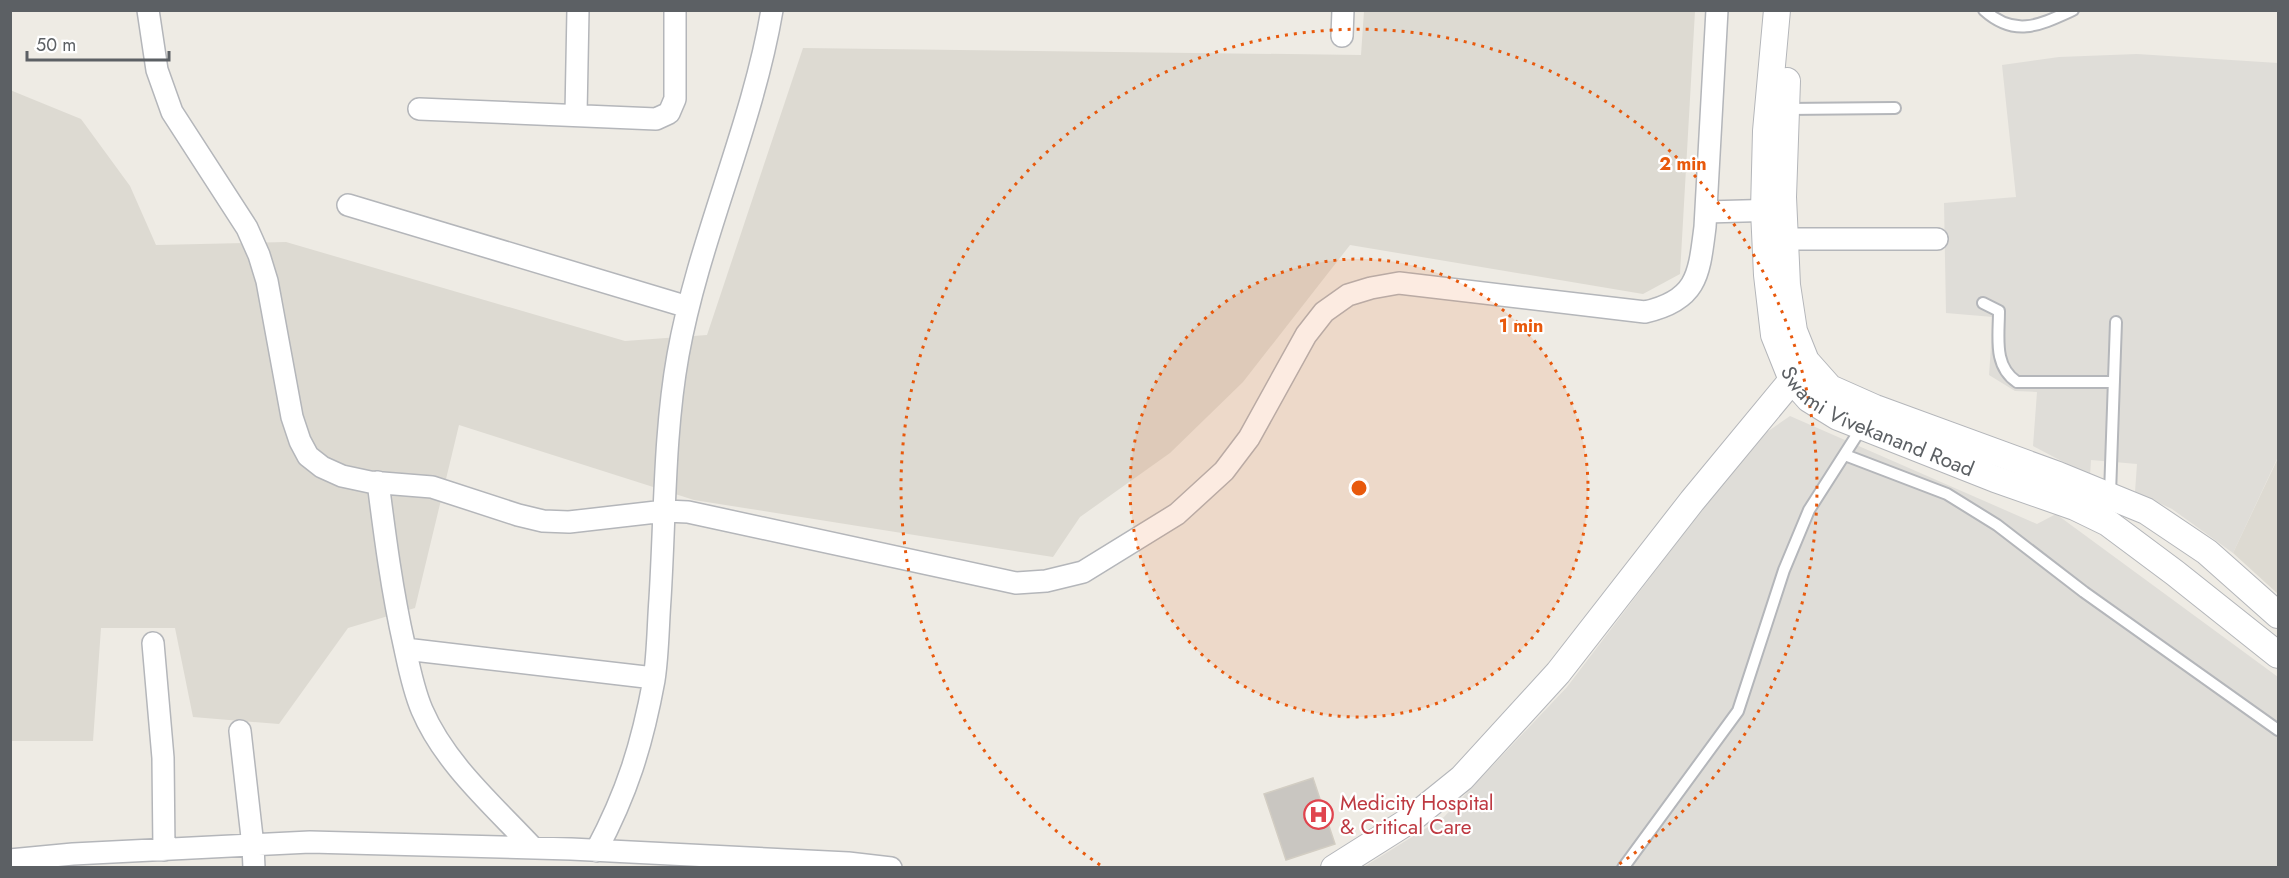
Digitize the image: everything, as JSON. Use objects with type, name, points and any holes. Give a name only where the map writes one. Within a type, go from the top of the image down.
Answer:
[{"type":"street","points":[[148,10],[157,70],[172,112],[247,228],[259,255],[267,281],[292,417],[308,456],[322,467],[342,476],[378,483],[432,487],[518,515],[543,520],[570,522],[665,511],[688,512],[1016,583],[1046,581],[1083,572],[1177,514],[1224,471],[1248,438],[1306,334],[1324,312],[1348,295],[1399,283],[1645,312],[1664,308],[1682,297],[1694,282],[1700,262],[1706,212],[1717,10]]},
{"type":"street","points":[[576,114],[578,10]]},
{"type":"street","points":[[419,109],[656,119],[669,113],[675,99],[675,10]]},
{"type":"street","points":[[596,851],[617,811],[642,740],[654,678],[673,392],[688,307],[752,101],[772,10]]},
{"type":"street","points":[[1342,36],[1343,10]]},
{"type":"street","name":"Swami Vivekanand Road","points":[[1777,10],[1774,210],[1767,275],[1774,335],[1792,380],[1809,399],[1838,417],[1995,479],[2075,507],[2108,523],[2278,655]]},
{"type":"street","name":"Swami Vivekanand Road","points":[[1777,109],[1793,10]]},
{"type":"street","points":[[348,205],[688,307]]},
{"type":"street","points":[[1706,212],[1774,210]]},
{"type":"street","name":"Swami Vivekanand Road","points":[[1774,210],[1784,239],[1787,285],[1794,331],[1806,361],[1830,388],[1875,408],[2110,495]]},
{"type":"street","points":[[1784,239],[1937,239]]},
{"type":"street","points":[[1334,867],[1410,820],[1462,778],[1558,673],[1692,501],[1792,380]]},
{"type":"street","points":[[378,483],[390,569],[405,650],[423,711],[462,772],[533,848]]},
{"type":"street","points":[[2110,495],[2146,511],[2207,552],[2278,615]]},
{"type":"street","points":[[153,643],[163,758],[164,850]]},
{"type":"street","points":[[405,650],[654,678]]},
{"type":"street","points":[[240,732],[254,867]]},
{"type":"street","points":[[10,860],[73,861],[164,850],[310,842],[533,848],[573,858],[596,851],[891,867]]},
{"type":"lane","points":[[1984,10],[2010,26],[2035,27],[2073,10]]},
{"type":"lane","points":[[1777,109],[1895,108]]},
{"type":"lane","points":[[1983,303],[1999,311],[2000,362],[2008,376],[2017,382],[2114,382]]},
{"type":"lane","points":[[2110,495],[2116,322]]},
{"type":"lane","points":[[1623,867],[1738,711],[1784,570],[1809,510],[1854,444],[1862,427]]},
{"type":"lane","points":[[1845,455],[1947,494],[1997,525],[2085,592],[2278,730]]},
{"type":"shaded area","points":[[1364,11],[1695,11],[1680,274],[1643,294],[1350,245],[1243,382],[1170,453],[1080,517],[1053,557],[694,500],[459,425],[415,608],[348,628],[279,724],[193,717],[175,628],[101,628],[93,741],[11,741],[10,90],[81,119],[130,186],[156,245],[286,242],[625,341],[707,335],[803,48],[1361,55]]},
{"type":"shaded area","points":[[2137,54],[2278,63],[2278,457],[2233,553],[2172,509],[2135,492],[2137,464],[2091,460],[2090,476],[2033,446],[2037,392],[2015,391],[1989,375],[1993,317],[1946,313],[1944,203],[2016,197],[2002,65],[2059,57]]},
{"type":"shaded area","points":[[1790,416],[2037,524],[2056,514],[2278,677],[2278,867],[1362,868],[1444,817],[1567,687],[1754,441]]},
{"type":"shaded area","points":[[2278,458],[2278,594],[2233,553]]},
{"type":"building","points":[[1313,778],[1335,844],[1286,860],[1264,794]]},
{"type":"place","name":"Medicity Hospital & Critical Care","points":[[1319,815]]}]
